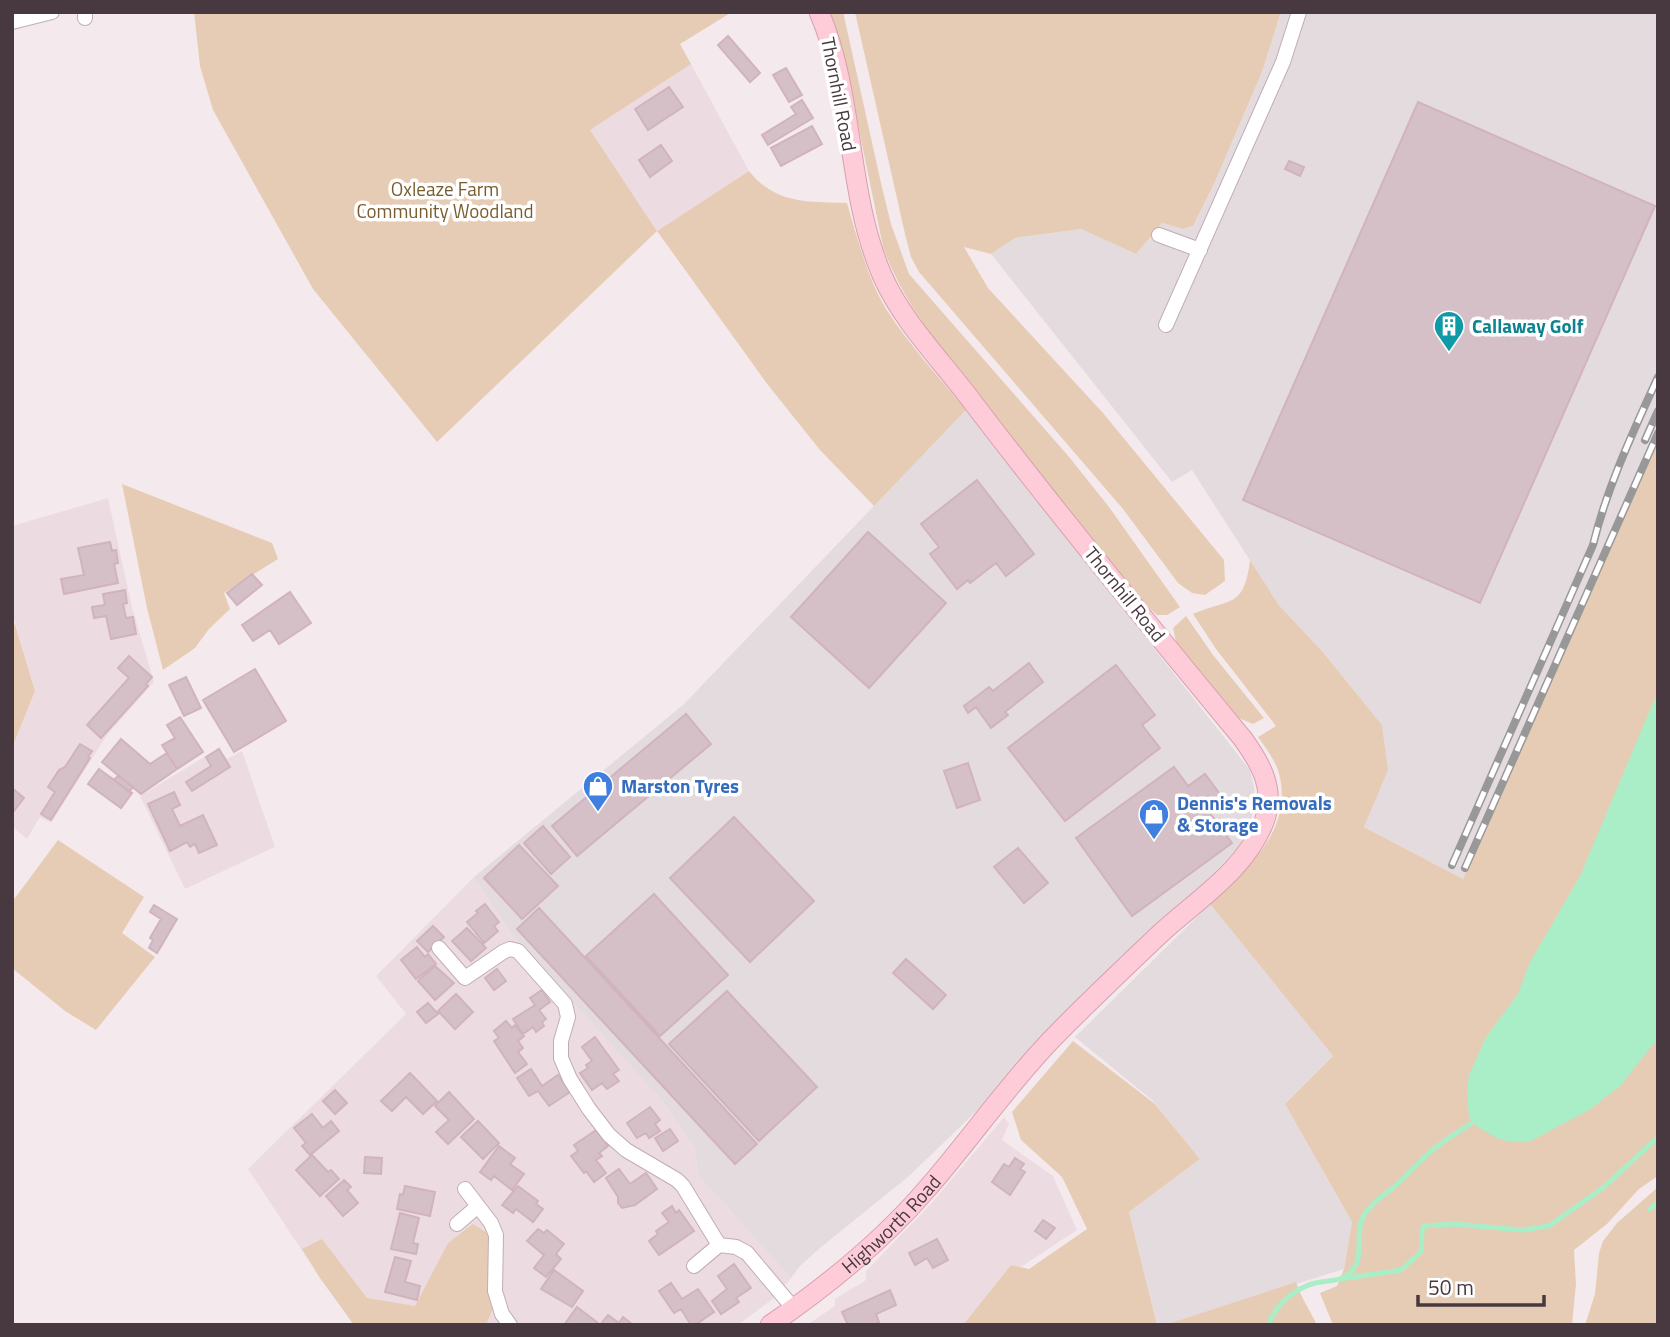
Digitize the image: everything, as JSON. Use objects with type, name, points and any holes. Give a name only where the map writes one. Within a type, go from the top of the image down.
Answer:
[{"type":"street","points":[[12,22],[52,12]]},
{"type":"street","name":"Thornhill Road","points":[[819,12],[834,59],[862,212],[876,260],[890,290],[916,331],[1243,739],[1261,766],[1268,792],[1264,822],[1250,847],[1228,875],[1096,995],[1051,1040],[992,1107]]},
{"type":"street","points":[[1166,325],[1283,62],[1299,12]]},
{"type":"street","points":[[1158,235],[1200,250]]},
{"type":"street","points":[[439,948],[465,978],[503,952],[510,949],[518,951],[556,991],[567,1010],[567,1024],[560,1049],[564,1066],[589,1109],[616,1142],[683,1186],[719,1245]]},
{"type":"street","name":"Highworth Road","points":[[771,1325],[845,1268],[905,1213],[963,1146],[992,1107]]},
{"type":"street","points":[[465,1189],[491,1223],[496,1235],[493,1278],[495,1291],[502,1314],[510,1325]]},
{"type":"street","points":[[457,1224],[478,1206]]},
{"type":"street","points":[[694,1266],[719,1245],[736,1247],[747,1253],[794,1309]]},
{"type":"shaded area","points":[[1281,12],[1658,12],[1658,440],[1463,879],[1364,827],[1387,770],[1382,725],[1322,651],[1278,604],[1192,470],[1172,482],[991,254],[1015,238],[1081,229],[1136,254],[1162,223],[1183,229],[1193,226],[1262,72]]},
{"type":"shaded area","points":[[691,64],[749,171],[657,231],[589,129]]},
{"type":"shaded area","points":[[966,410],[1250,770],[1255,805],[1247,833],[1236,850],[1214,873],[909,1176],[820,1248],[791,1278],[698,1175],[695,1148],[667,1107],[510,932],[474,877],[684,704]]},
{"type":"shaded area","points":[[108,498],[132,607],[154,682],[107,735],[51,823],[40,817],[27,839],[12,826],[12,748],[35,691],[12,612],[12,526]]},
{"type":"shaded area","points":[[1658,691],[1658,1038],[1621,1085],[1591,1109],[1531,1141],[1513,1142],[1499,1139],[1479,1128],[1469,1118],[1469,1075],[1486,1037],[1518,994],[1530,962],[1580,876]]},
{"type":"shaded area","points":[[219,748],[227,759],[242,751],[275,847],[185,889],[140,796]]},
{"type":"shaded area","points":[[474,877],[510,932],[667,1107],[695,1148],[698,1175],[791,1278],[778,1295],[738,1325],[354,1325],[248,1169],[406,1014],[376,976]]},
{"type":"shaded area","points":[[1210,904],[1333,1056],[1285,1104],[1352,1222],[1344,1269],[1165,1325],[1157,1325],[1129,1212],[1200,1159],[1152,1100],[1075,1037]]},
{"type":"shaded area","points":[[1004,1117],[1009,1124],[1002,1140],[1053,1176],[1077,1230],[1021,1267],[1011,1265],[963,1325],[807,1325],[835,1306],[835,1299],[866,1280],[866,1271],[930,1205]]},
{"type":"green space","name":"Oxleaze Farm Community Woodland","points":[[194,12],[732,12],[680,44],[691,64],[590,130],[657,231],[437,442],[313,289],[213,110],[200,66]]},
{"type":"green space","points":[[828,12],[843,12],[891,224],[909,274],[1070,458],[1109,507],[1180,607],[1167,615],[1157,615],[1133,593],[913,308],[883,247],[846,66]]},
{"type":"green space","points":[[855,12],[1281,12],[1262,72],[1193,226],[1183,229],[1162,223],[1136,254],[1081,229],[1015,238],[991,254],[964,247],[988,288],[1103,413],[1224,560],[1225,581],[1205,595],[1192,593],[1178,583],[1123,509],[919,272],[911,257],[905,234]]},
{"type":"green space","points":[[749,171],[770,190],[793,199],[847,203],[868,271],[886,309],[914,348],[966,410],[874,506],[820,450],[768,385],[657,231]]},
{"type":"green space","points":[[1658,440],[1658,1176],[1639,1189],[1607,1224],[1574,1250],[1576,1284],[1572,1325],[1333,1325],[1320,1293],[1337,1286],[1344,1269],[1352,1222],[1285,1104],[1333,1056],[1210,904],[1253,861],[1274,828],[1282,791],[1278,770],[1258,737],[1276,726],[1216,649],[1193,614],[1226,603],[1239,594],[1244,587],[1250,560],[1278,604],[1322,651],[1382,725],[1388,770],[1364,827],[1463,879]]},
{"type":"green space","points":[[122,484],[272,543],[278,559],[224,593],[230,609],[209,629],[195,648],[163,670],[147,608]]},
{"type":"green space","points":[[1186,616],[1213,655],[1264,718],[1253,724],[1239,718],[1176,642],[1173,628]]},
{"type":"green space","points":[[15,624],[35,691],[12,748],[12,626]]},
{"type":"green space","points":[[58,840],[144,897],[122,933],[155,957],[96,1030],[65,1011],[12,968],[12,902]]},
{"type":"green space","points":[[1073,1041],[1155,1104],[1200,1159],[1129,1212],[1157,1325],[963,1325],[1011,1265],[1029,1269],[1087,1229],[1062,1177],[1021,1140],[1012,1112]]},
{"type":"green space","points":[[1658,1187],[1658,1325],[1585,1325],[1595,1294],[1599,1253],[1603,1241],[1617,1223]]},
{"type":"green space","points":[[473,1224],[487,1233],[491,1245],[494,1306],[486,1325],[354,1325],[302,1249],[322,1239],[367,1298],[415,1306],[448,1243]]},
{"type":"green space","points":[[1296,1282],[1317,1325],[1165,1325]]},
{"type":"building","points":[[728,36],[760,73],[750,82],[718,45]]},
{"type":"building","points":[[786,68],[802,95],[789,102],[773,75]]},
{"type":"building","points":[[669,87],[683,107],[648,130],[635,109]]},
{"type":"building","points":[[802,100],[813,118],[768,145],[762,135],[796,114],[791,107]]},
{"type":"building","name":"Callaway Golf","points":[[1418,102],[1655,206],[1480,603],[1243,500]]},
{"type":"building","points":[[812,126],[822,144],[781,166],[771,148]]},
{"type":"building","points":[[661,145],[672,161],[650,177],[639,160]]},
{"type":"building","points":[[1289,161],[1304,167],[1300,176],[1285,169]]},
{"type":"building","points":[[977,480],[1034,554],[1006,576],[996,563],[970,583],[968,580],[957,589],[930,554],[939,547],[921,524]]},
{"type":"building","points":[[868,532],[946,603],[869,688],[791,617]]},
{"type":"building","points":[[110,542],[112,551],[116,550],[118,563],[114,564],[118,583],[64,594],[61,579],[84,575],[78,548]]},
{"type":"building","points":[[252,574],[262,585],[237,605],[227,593]]},
{"type":"building","points":[[125,590],[127,603],[123,604],[126,618],[133,617],[136,634],[111,639],[106,616],[94,618],[92,607],[105,605],[103,594]]},
{"type":"building","points":[[290,592],[311,623],[279,644],[270,630],[253,641],[242,625]]},
{"type":"building","points":[[129,656],[152,677],[146,684],[148,686],[101,738],[87,725],[129,678],[118,668]]},
{"type":"building","points":[[1029,663],[1043,682],[1005,712],[1008,715],[991,728],[976,707],[968,713],[964,706],[989,687],[993,691]]},
{"type":"building","points":[[1116,665],[1155,715],[1142,725],[1160,748],[1065,821],[1008,748]]},
{"type":"building","points":[[255,669],[286,721],[234,752],[203,700]]},
{"type":"building","points":[[186,677],[201,708],[184,716],[169,685]]},
{"type":"building","points":[[686,714],[711,744],[577,856],[552,826]]},
{"type":"building","points":[[180,717],[203,752],[177,769],[162,745],[175,738],[167,725]]},
{"type":"building","points":[[121,739],[150,764],[167,753],[177,769],[141,794],[102,762]]},
{"type":"building","points":[[80,744],[92,751],[88,757],[90,758],[51,820],[41,814],[55,792],[48,787]]},
{"type":"building","points":[[219,749],[230,767],[192,791],[186,782],[211,766],[206,757]]},
{"type":"building","points":[[968,763],[980,800],[957,808],[944,771]]},
{"type":"building","name":"Dennis's Removals & Storage","points":[[1174,767],[1188,786],[1205,774],[1225,801],[1209,812],[1232,843],[1132,916],[1076,838]]},
{"type":"building","points":[[99,769],[132,793],[121,808],[88,784]]},
{"type":"building","points":[[118,776],[133,787],[129,792],[114,780]]},
{"type":"building","points":[[12,788],[24,798],[13,812],[12,812]]},
{"type":"building","points":[[174,792],[180,805],[172,809],[180,826],[203,815],[217,845],[199,853],[195,844],[190,847],[187,842],[170,851],[148,804]]},
{"type":"building","points":[[734,817],[814,901],[750,962],[670,878]]},
{"type":"building","points":[[543,826],[570,857],[551,874],[524,843]]},
{"type":"building","points":[[519,845],[558,886],[522,919],[484,878]]},
{"type":"building","points":[[1018,848],[1048,883],[1024,903],[994,867]]},
{"type":"building","points":[[654,894],[728,975],[660,1036],[586,956]]},
{"type":"building","points":[[485,904],[499,922],[494,926],[498,931],[484,943],[467,922]]},
{"type":"building","points":[[154,905],[177,919],[157,953],[149,948],[153,940],[150,938],[161,919],[150,912]]},
{"type":"building","points":[[539,908],[757,1144],[735,1164],[517,929]]},
{"type":"building","points":[[433,926],[444,937],[428,952],[417,941]]},
{"type":"building","points":[[467,928],[486,948],[471,961],[452,941]]},
{"type":"building","points":[[417,947],[425,957],[428,954],[436,964],[416,979],[401,960]]},
{"type":"building","points":[[906,959],[946,995],[933,1009],[893,973]]},
{"type":"building","points":[[435,966],[454,983],[435,1000],[418,981]]},
{"type":"building","points":[[497,969],[506,981],[494,990],[485,978]]},
{"type":"building","points":[[542,990],[550,1002],[539,1010],[546,1019],[542,1022],[544,1026],[536,1032],[533,1027],[523,1034],[513,1019],[535,1005],[530,998]]},
{"type":"building","points":[[727,991],[817,1087],[759,1141],[669,1044]]},
{"type":"building","points":[[456,994],[473,1012],[455,1029],[438,1011]]},
{"type":"building","points":[[428,1003],[438,1014],[426,1023],[417,1012]]},
{"type":"building","points":[[506,1021],[512,1028],[515,1025],[524,1036],[518,1041],[523,1048],[518,1052],[527,1064],[515,1073],[494,1041],[499,1038],[494,1031]]},
{"type":"building","points":[[595,1037],[619,1070],[613,1074],[619,1081],[607,1089],[602,1083],[592,1090],[580,1073],[588,1068],[586,1065],[592,1061],[582,1047]]},
{"type":"building","points":[[531,1069],[542,1086],[558,1075],[570,1092],[549,1106],[538,1091],[529,1096],[517,1078]]},
{"type":"building","points":[[410,1073],[437,1101],[423,1114],[406,1097],[392,1111],[381,1101]]},
{"type":"building","points":[[335,1090],[347,1103],[335,1114],[323,1101]]},
{"type":"building","points":[[449,1092],[474,1119],[448,1144],[436,1132],[449,1120],[435,1106]]},
{"type":"building","points":[[650,1107],[660,1120],[655,1124],[660,1131],[649,1138],[646,1133],[637,1138],[627,1123]]},
{"type":"building","points":[[312,1114],[323,1128],[331,1121],[339,1131],[310,1155],[302,1146],[306,1143],[294,1128]]},
{"type":"building","points":[[478,1121],[499,1143],[483,1159],[461,1137]]},
{"type":"building","points":[[670,1129],[678,1141],[663,1151],[655,1138]]},
{"type":"building","points":[[596,1130],[608,1146],[599,1153],[602,1156],[596,1160],[606,1173],[594,1182],[571,1156],[578,1151],[574,1145]]},
{"type":"building","points":[[499,1146],[515,1158],[510,1164],[524,1174],[512,1190],[494,1176],[491,1180],[480,1172]]},
{"type":"building","points":[[312,1155],[339,1179],[320,1196],[296,1170]]},
{"type":"building","points":[[365,1157],[382,1158],[381,1174],[364,1173]]},
{"type":"building","points":[[1015,1158],[1024,1164],[1020,1169],[1025,1172],[1010,1195],[992,1182],[1004,1164],[1009,1167]]},
{"type":"building","points":[[619,1169],[630,1184],[646,1173],[657,1189],[635,1205],[622,1208],[606,1178]]},
{"type":"building","points":[[344,1180],[351,1187],[347,1190],[358,1203],[343,1216],[326,1196]]},
{"type":"building","points":[[405,1186],[435,1192],[430,1216],[397,1209]]},
{"type":"building","points":[[518,1186],[538,1201],[536,1204],[543,1209],[533,1222],[516,1209],[513,1213],[502,1205]]},
{"type":"building","points":[[672,1206],[676,1213],[679,1210],[694,1231],[659,1255],[649,1241],[658,1234],[656,1231],[669,1222],[662,1213]]},
{"type":"building","points":[[400,1213],[419,1218],[413,1243],[418,1244],[416,1254],[391,1249]]},
{"type":"building","points":[[1043,1220],[1055,1228],[1046,1239],[1035,1231]]},
{"type":"building","points":[[538,1229],[544,1233],[547,1230],[564,1244],[556,1254],[561,1259],[546,1277],[534,1268],[544,1255],[527,1241]]},
{"type":"building","points":[[937,1239],[948,1260],[933,1268],[927,1258],[915,1265],[909,1253]]},
{"type":"building","points":[[395,1257],[411,1261],[405,1282],[420,1286],[417,1300],[385,1292]]},
{"type":"building","points":[[734,1264],[751,1288],[736,1298],[739,1302],[721,1314],[712,1301],[727,1289],[718,1276]]},
{"type":"building","points":[[554,1270],[583,1291],[572,1307],[541,1289]]},
{"type":"building","points":[[671,1283],[682,1299],[698,1289],[714,1312],[691,1325],[681,1309],[674,1313],[659,1291]]},
{"type":"building","points":[[890,1290],[896,1305],[876,1314],[879,1322],[872,1325],[848,1325],[842,1312]]},
{"type":"building","points":[[577,1307],[598,1323],[597,1325],[564,1325]]},
{"type":"building","points":[[608,1315],[619,1323],[623,1317],[633,1325],[600,1325]]},
{"type":"waterway","points":[[1269,1325],[1281,1304],[1293,1293],[1308,1285],[1338,1279],[1350,1273],[1358,1260],[1359,1231],[1369,1208],[1434,1149],[1473,1122]]},
{"type":"waterway","points":[[1340,1279],[1401,1270],[1421,1252],[1424,1226],[1454,1224],[1522,1230],[1549,1226],[1604,1187],[1658,1137]]},
{"type":"waterway","points":[[1650,1209],[1658,1202]]},
{"type":"railway","points":[[1452,865],[1593,545],[1613,481],[1658,377]]},
{"type":"railway","points":[[1645,440],[1658,411]]},
{"type":"railway","points":[[1465,868],[1658,433]]},
{"type":"place","name":"Callaway Golf","points":[[1449,353]]},
{"type":"place","name":"Marston Tyres","points":[[598,813]]},
{"type":"place","name":"Dennis's Removals & Storage","points":[[1154,841]]}]
